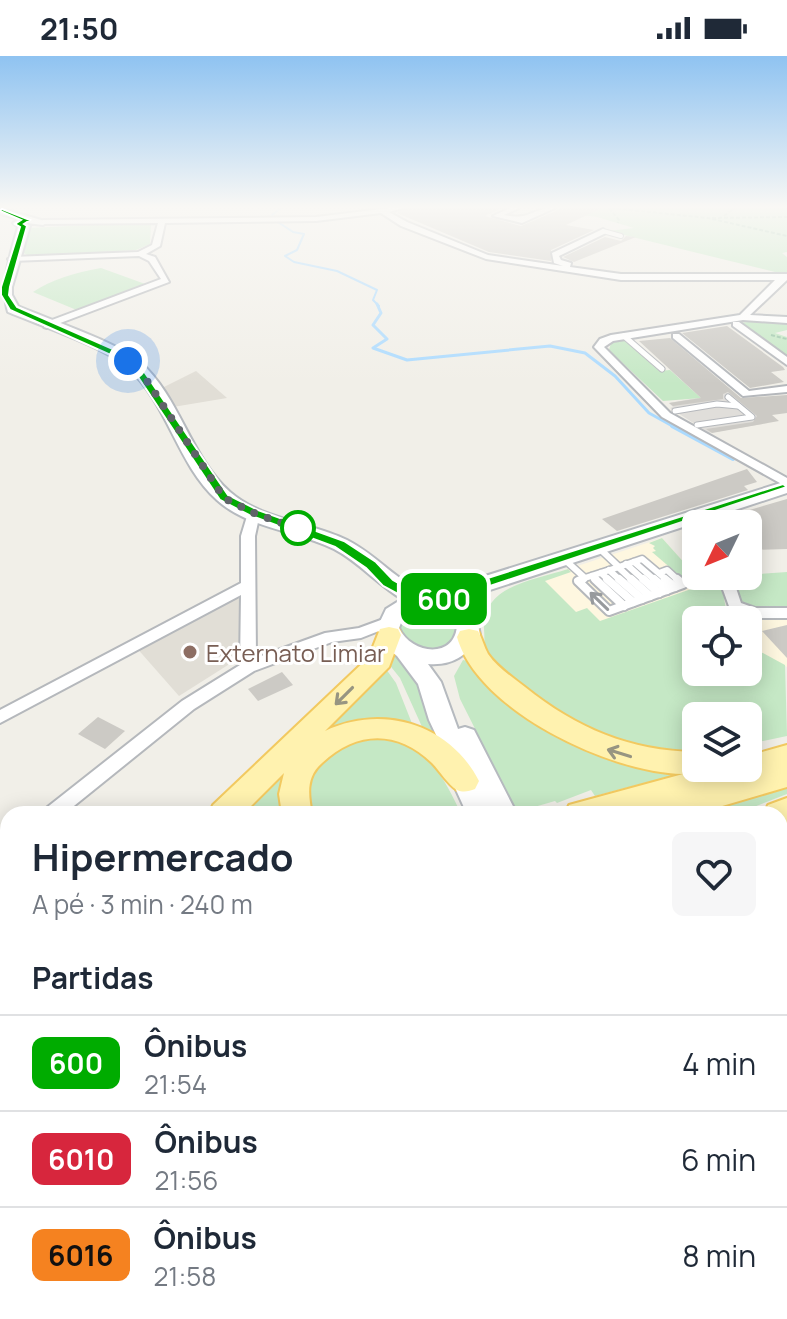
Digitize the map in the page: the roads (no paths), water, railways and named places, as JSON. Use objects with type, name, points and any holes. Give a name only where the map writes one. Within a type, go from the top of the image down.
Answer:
[{"type":"main road","points":[[232,806],[380,661],[394,630]]},
{"type":"main road","points":[[464,637],[476,658],[491,673],[528,705],[568,732],[592,744],[651,761],[682,762]]},
{"type":"main road","points":[[296,806],[294,786],[298,771],[308,758],[335,738],[373,727],[398,729],[425,742],[465,781]]},
{"type":"main road","points":[[762,763],[787,756]]},
{"type":"main road","points":[[681,806],[787,776]]},
{"type":"main road","points":[[608,806],[693,782]]},
{"type":"street","points":[[10,267],[6,287],[8,302],[22,314],[119,355],[135,366],[218,491],[254,513],[340,544],[371,565],[388,583],[429,601],[455,608],[464,637]]},
{"type":"street","points":[[47,325],[166,280],[157,267]]},
{"type":"street","points":[[561,267],[621,277],[784,277]]},
{"type":"street","points":[[571,267],[576,269]]},
{"type":"street","points":[[739,321],[784,277]]},
{"type":"street","points":[[755,306],[783,319]]},
{"type":"street","points":[[783,319],[739,321],[624,336],[603,341],[600,349],[666,415],[787,485]]},
{"type":"street","points":[[739,321],[787,362]]},
{"type":"street","points":[[676,336],[747,394],[787,389]]},
{"type":"street","points":[[724,510],[787,485]]},
{"type":"street","points":[[248,667],[248,536],[254,513]]},
{"type":"street","points":[[394,630],[402,607],[501,581],[599,548],[682,526]]},
{"type":"street","points":[[499,806],[445,690],[443,674],[464,637],[480,599],[501,581]]},
{"type":"street","points":[[388,583],[394,630],[429,682],[441,720],[459,756],[465,781],[477,806]]},
{"type":"street","points":[[0,717],[247,586]]},
{"type":"street","points":[[730,590],[735,606],[753,613],[787,613]]},
{"type":"street","points":[[61,806],[177,713],[248,667],[330,637],[394,630],[435,657],[464,637]]},
{"type":"lane","points":[[624,336],[662,369]]},
{"type":"lane","points":[[717,404],[728,397],[747,394]]},
{"type":"lane","points":[[697,425],[752,417],[728,397]]},
{"type":"lane","points":[[675,411],[717,404],[740,407]]},
{"type":"lane","points":[[599,548],[610,570],[650,596]]},
{"type":"lane","points":[[642,559],[659,573],[667,570],[683,584],[609,611],[578,581],[610,570],[642,559]]},
{"type":"lane","points":[[565,560],[610,570],[650,596]]},
{"type":"lane","points":[[610,570],[650,596]]},
{"type":"waterway","points":[[318,267],[337,271],[377,290],[373,300],[377,304]]},
{"type":"waterway","points":[[377,304],[381,313],[373,325],[387,339],[373,348],[407,360],[550,346],[585,353],[615,376],[649,413],[676,428]]},
{"type":"waterway","points":[[672,426],[733,459]]},
{"type":"place","name":"Externato Limiar","points":[[190,652]]}]
